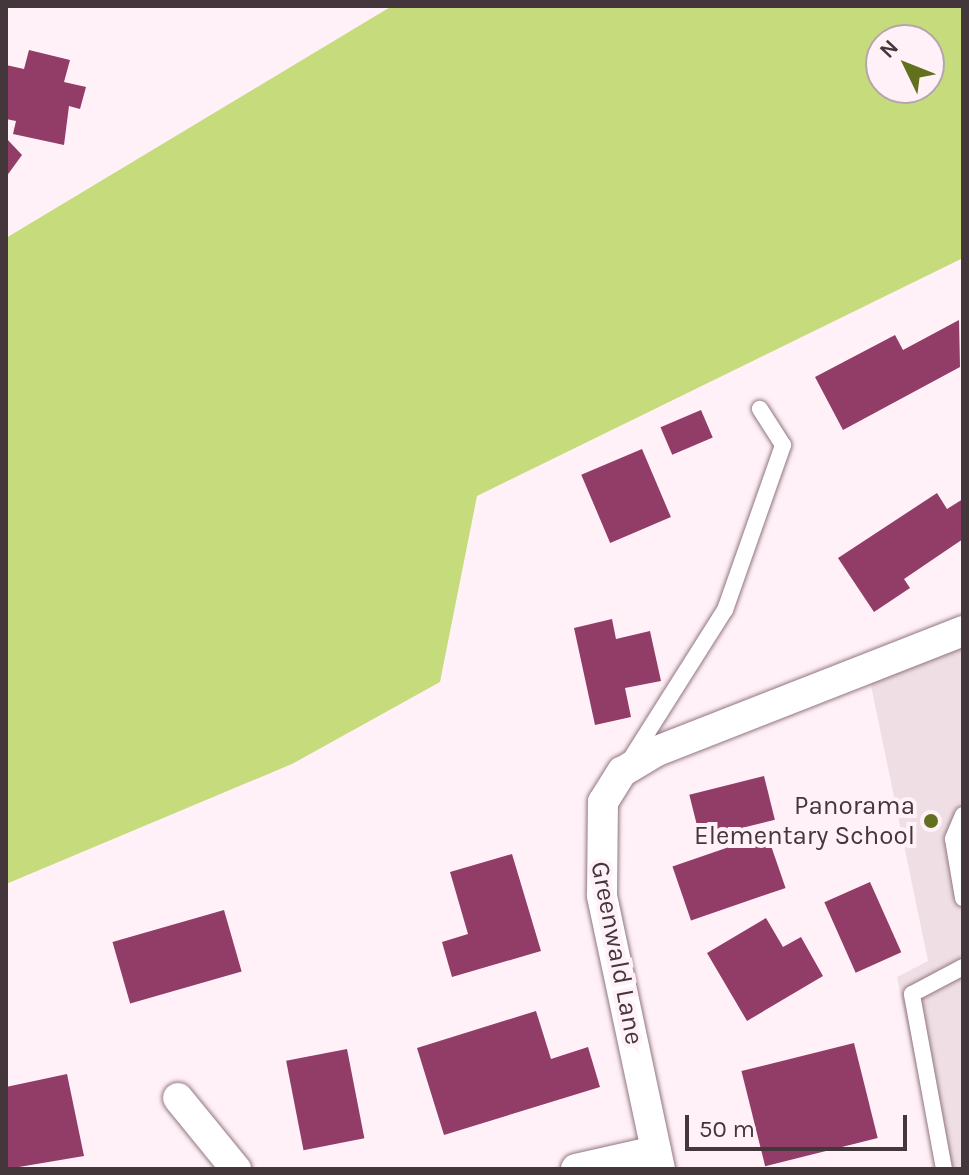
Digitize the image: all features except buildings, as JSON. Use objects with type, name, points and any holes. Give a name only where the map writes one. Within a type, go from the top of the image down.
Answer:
[{"type":"street","name":"Greenwald Lane","points":[[658,1160],[598,852],[603,802],[622,772],[657,751],[963,631]]},
{"type":"street","points":[[178,1098],[236,1169]]},
{"type":"street","points":[[576,1169],[658,1160]]},
{"type":"lane","points":[[622,772],[725,610],[783,445],[760,409]]},
{"type":"lane","points":[[963,815],[953,839],[963,898]]},
{"type":"lane","points":[[944,1169],[912,994],[963,967]]},
{"type":"shaded area","name":"Panorama Elementary School","points":[[963,644],[963,1169],[937,1169],[897,977],[928,961],[870,681]]},
{"type":"green space","points":[[392,6],[963,6],[963,258],[477,496],[440,682],[292,764],[6,884],[6,238]]},
{"type":"place","name":"Panorama Elementary School","points":[[931,821]]}]
